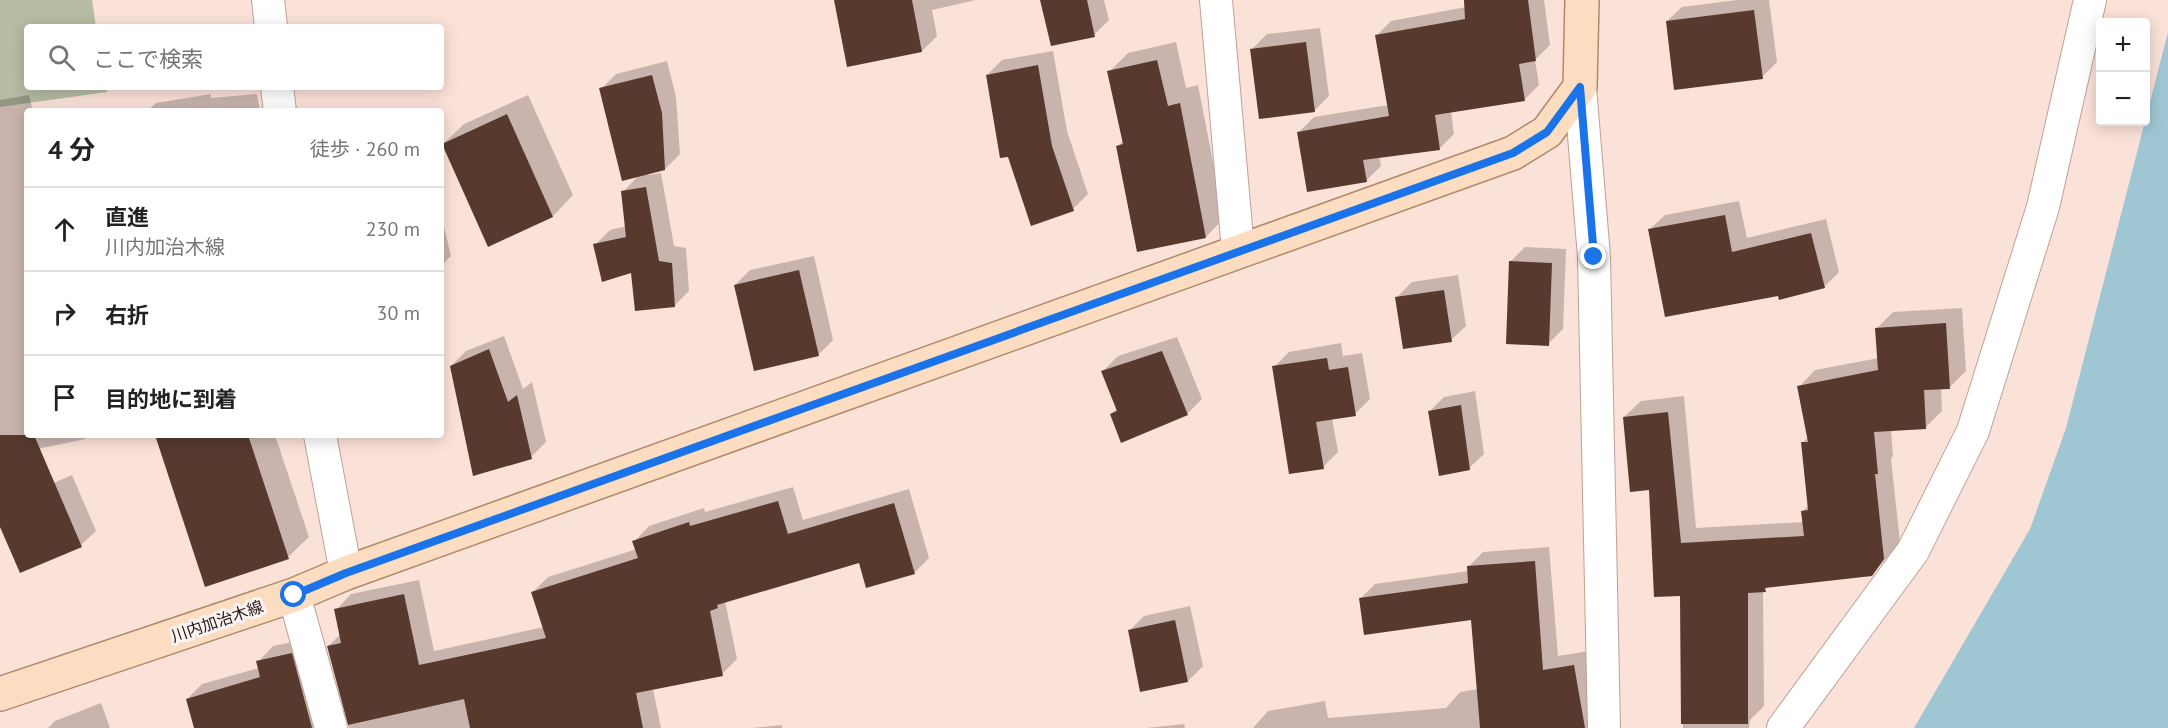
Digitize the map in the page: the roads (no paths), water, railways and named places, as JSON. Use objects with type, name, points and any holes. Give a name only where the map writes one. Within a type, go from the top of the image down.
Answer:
[{"type":"main road","points":[[1580,87],[1582,0]]},
{"type":"main road","name":"川内加治木線","points":[[0,694],[294,595],[346,573],[1238,250],[1513,153],[1547,132],[1580,87]]},
{"type":"street","points":[[268,0],[271,24]]},
{"type":"street","points":[[1216,0],[1238,250]]},
{"type":"street","points":[[1782,728],[1913,551],[1973,431],[2043,207],[2090,0]]},
{"type":"street","points":[[1580,87],[1594,257],[1604,728]]},
{"type":"street","points":[[277,90],[280,108]]},
{"type":"street","points":[[321,438],[346,573]]},
{"type":"street","points":[[294,595],[331,728]]},
{"type":"water","points":[[2168,32],[2168,728],[1914,728],[2030,529],[2066,428],[2144,126],[2150,126],[2150,102]]}]
